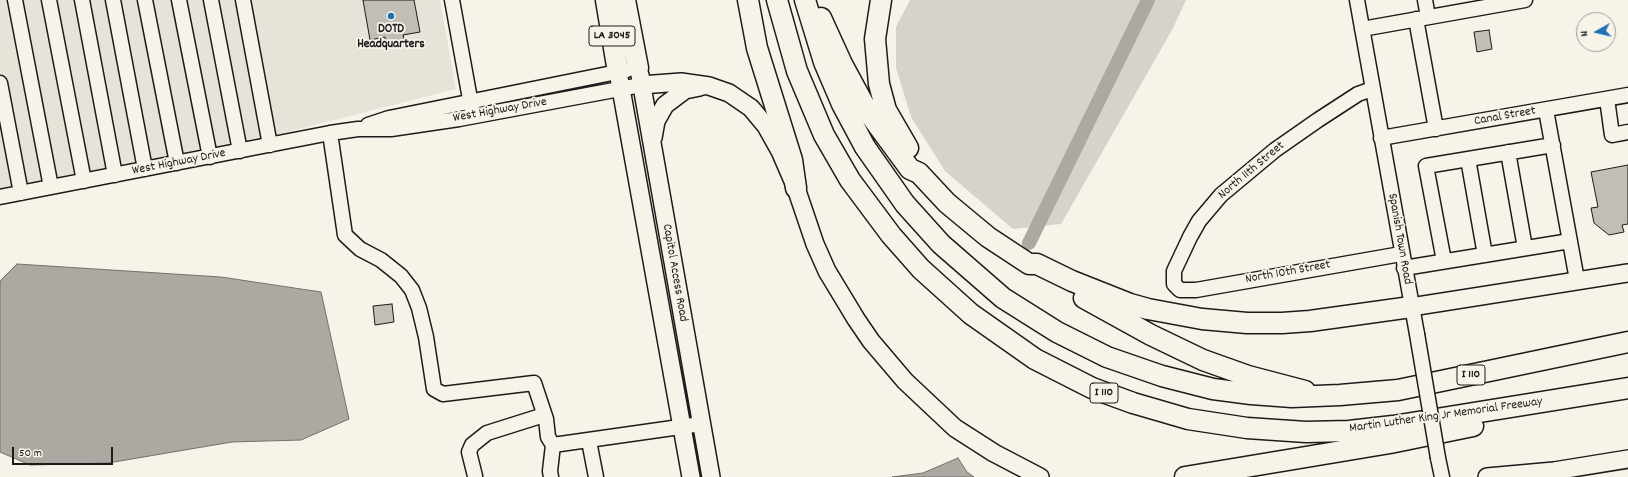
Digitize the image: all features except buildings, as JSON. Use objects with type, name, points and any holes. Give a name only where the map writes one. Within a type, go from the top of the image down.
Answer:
[{"type":"highway","name":"LA 3045","points":[[606,0],[620,80]]},
{"type":"highway","points":[[625,0],[640,77]]},
{"type":"highway","points":[[748,0],[757,48],[792,160],[796,188]]},
{"type":"highway","name":"Martin Luther King Jr Memorial Freeway","points":[[777,0],[797,71],[824,135],[850,180],[891,235],[930,278],[976,318],[1035,359],[1092,388],[1133,404],[1188,419],[1247,428],[1306,432],[1349,431],[1393,426],[1628,388]]},
{"type":"highway","name":"I 110","points":[[805,0],[815,35],[833,83],[854,127],[877,166],[905,204],[941,244],[1003,298],[1057,332],[1092,350],[1162,376],[1230,392],[1274,397],[1322,396],[1398,390],[1625,342]]},
{"type":"highway","points":[[813,0],[842,64],[868,112],[910,169],[919,173],[947,203],[965,219],[1000,246],[1029,264],[1034,270],[1151,335],[1203,360],[1230,370],[1322,396]]},
{"type":"highway","points":[[881,0],[876,39],[879,84],[886,110],[917,163],[919,173]]},
{"type":"highway","points":[[1029,264],[1037,264],[1072,282],[1130,304],[1148,309],[1202,319],[1247,323],[1282,323],[1317,320],[1411,307]]},
{"type":"highway","points":[[1185,477],[1390,443],[1628,394]]},
{"type":"main road","name":"Capitol Access Road","points":[[640,77],[711,477]]},
{"type":"main road","points":[[640,77],[709,86],[729,93],[751,108],[775,141],[796,188],[815,244],[827,271],[856,319],[890,364],[918,395],[955,428],[994,454],[1040,477]]},
{"type":"main road","name":"Capitol Access Road","points":[[620,80],[691,477]]},
{"type":"main road","points":[[652,148],[656,121],[665,105],[685,90],[709,86]]},
{"type":"main road","points":[[1411,307],[1628,273]]},
{"type":"main road","points":[[1487,477],[1554,471],[1628,459]]},
{"type":"street","points":[[15,0],[51,187]]},
{"type":"street","points":[[49,0],[84,181]]},
{"type":"street","points":[[82,0],[115,175]]},
{"type":"street","points":[[113,0],[145,169]]},
{"type":"street","points":[[145,0],[177,163]]},
{"type":"street","points":[[179,0],[210,157]]},
{"type":"street","points":[[210,0],[240,151]]},
{"type":"street","points":[[243,0],[270,145]]},
{"type":"street","points":[[452,0],[473,116]]},
{"type":"street","name":"Spanish Town Road","points":[[1357,0],[1401,254],[1442,477]]},
{"type":"street","points":[[1425,0],[1422,18],[1436,129]]},
{"type":"street","points":[[1362,29],[1525,0]]},
{"type":"street","name":"West Highway Drive","points":[[0,197],[358,129],[389,118],[470,102],[640,77]]},
{"type":"street","name":"West Highway Drive","points":[[358,129],[391,129],[473,116],[620,80]]},
{"type":"street","points":[[0,83],[21,193]]},
{"type":"street","name":"North 11th Street","points":[[1176,287],[1174,284],[1174,275],[1180,257],[1199,221],[1221,195],[1275,150],[1358,94],[1372,89]]},
{"type":"street","name":"Canal Street","points":[[1381,138],[1628,95]]},
{"type":"street","points":[[1607,99],[1612,135],[1628,132]]},
{"type":"street","points":[[1546,110],[1577,280]]},
{"type":"street","points":[[330,134],[345,235],[360,249],[381,260],[401,276],[412,290],[419,308],[426,337],[434,390],[443,394],[534,383],[544,415],[548,437],[553,445],[550,472],[552,477]]},
{"type":"street","points":[[1444,261],[1426,166],[1553,145]]},
{"type":"street","points":[[1508,152],[1525,248]]},
{"type":"street","points":[[1468,159],[1485,255]]},
{"type":"street","points":[[1404,268],[1570,241]]},
{"type":"street","name":"North 10th Street","points":[[1176,287],[1180,290],[1196,290],[1401,254]]},
{"type":"street","points":[[475,476],[469,452],[472,445],[487,433],[544,415]]},
{"type":"street","points":[[553,445],[701,424]]},
{"type":"street","points":[[589,441],[596,477]]},
{"type":"shaded area","points":[[0,0],[440,0],[456,89],[287,132],[0,190]]},
{"type":"shaded area","points":[[910,0],[1186,0],[1172,30],[1061,224],[1013,229],[945,171],[911,117],[896,68],[896,27]]},
{"type":"shaded area","points":[[17,264],[221,277],[321,292],[349,419],[301,440],[232,442],[108,463],[30,465],[0,452],[0,281]]},
{"type":"shaded area","points":[[958,458],[967,472],[974,477],[892,477],[923,473]]},
{"type":"waterway","points":[[1029,243],[1148,0]]},
{"type":"place","name":"DOTD Headquarters","points":[[391,16]]}]
